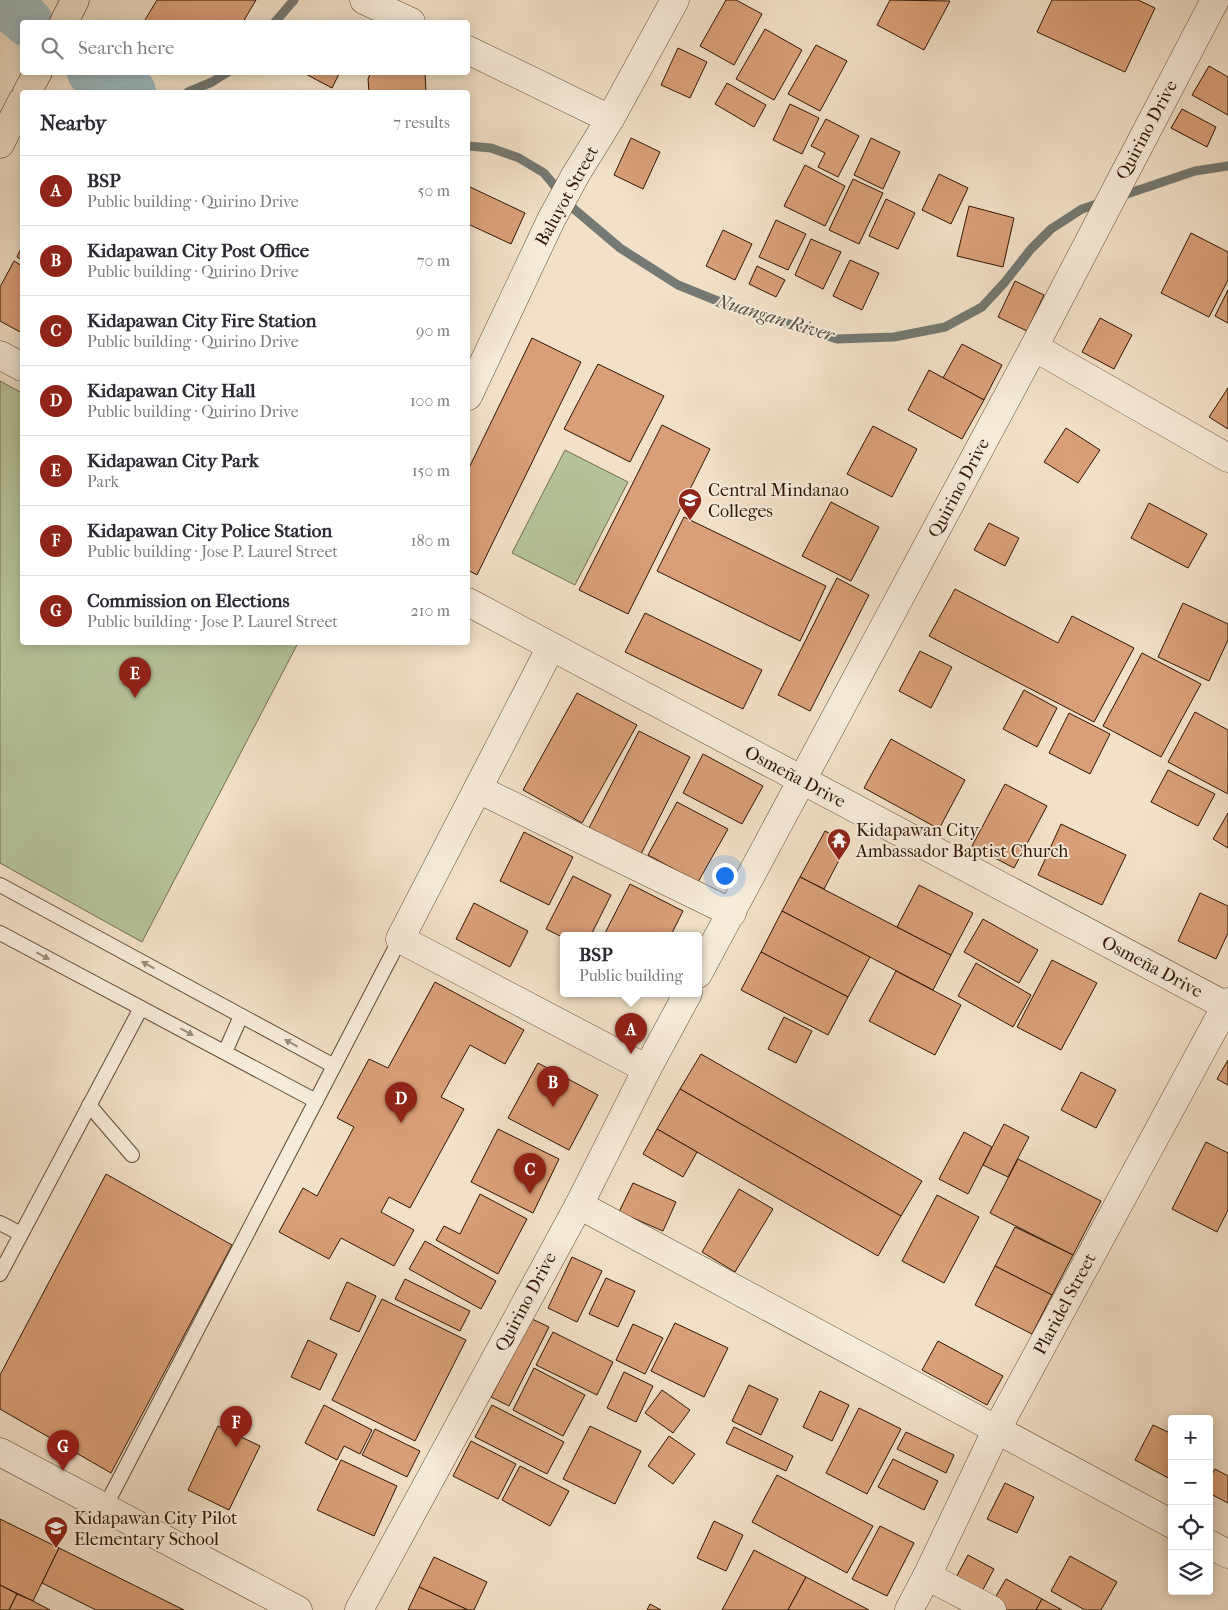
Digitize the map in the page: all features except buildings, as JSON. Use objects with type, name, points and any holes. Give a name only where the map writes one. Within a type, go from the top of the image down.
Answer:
[{"type":"highway","points":[[0,144],[20,105]]},
{"type":"street","points":[[364,0],[407,20]]},
{"type":"street","name":"Baluyot Street","points":[[470,392],[551,220],[576,174],[610,119],[675,0]]},
{"type":"street","name":"Quirino Drive","points":[[702,967],[1034,347],[1215,0]]},
{"type":"street","points":[[470,51],[610,119]]},
{"type":"street","points":[[1034,347],[1228,458]]},
{"type":"street","points":[[0,355],[20,366]]},
{"type":"street","name":"Osmeña Drive","points":[[470,603],[1227,1005]]},
{"type":"street","points":[[551,647],[400,939],[647,1069]]},
{"type":"street","points":[[478,788],[732,913]]},
{"type":"street","name":"Quirino Drive","points":[[359,1610],[579,1205],[647,1069],[686,997]]},
{"type":"street","name":"Plaridel Street","points":[[909,1610],[997,1429],[1227,1005]]},
{"type":"street","points":[[579,1205],[1168,1522]]},
{"type":"street","points":[[0,1452],[298,1610]]},
{"type":"street","points":[[1213,1546],[1228,1554]]},
{"type":"street","points":[[927,1576],[992,1610]]},
{"type":"lane","points":[[0,885],[334,1066]]},
{"type":"lane","points":[[0,933],[316,1100]]},
{"type":"lane","points":[[105,1507],[400,939]]},
{"type":"lane","points":[[0,1274],[141,1008]]},
{"type":"lane","points":[[225,1052],[241,1016]]},
{"type":"lane","points":[[89,1105],[132,1155]]},
{"type":"lane","points":[[0,1222],[22,1234]]},
{"type":"green space","points":[[0,381],[20,392],[20,645],[297,645],[142,942],[0,863]]},
{"type":"green space","points":[[565,450],[628,482],[575,585],[512,553]]},
{"type":"waterway","name":"Nuangan River","points":[[2,0],[26,20]]},
{"type":"waterway","points":[[277,20],[294,0]]},
{"type":"waterway","name":"Nuangan River","points":[[98,75],[127,90]]},
{"type":"waterway","points":[[193,90],[223,75]]},
{"type":"waterway","name":"Nuangan River","points":[[470,146],[491,148],[519,158],[544,173],[574,209],[620,248],[678,285],[725,304],[837,339],[894,337],[945,327],[982,307],[1031,249],[1051,229],[1082,209],[1103,202]]},
{"type":"waterway","name":"Nuangan River","points":[[1118,197],[1195,171],[1228,166]]},
{"type":"place","name":"Central Mindanao Colleges","points":[[690,521]]},
{"type":"place","name":"Kidapawan City Park","points":[[135,698]]},
{"type":"place","name":"Kidapawan City Ambassador Baptist Church","points":[[839,861]]},
{"type":"place","name":"BSP","points":[[631,1054]]},
{"type":"place","name":"Kidapawan City Post Office","points":[[553,1107]]},
{"type":"place","name":"Kidapawan City Hall","points":[[401,1123]]},
{"type":"place","name":"Kidapawan City Fire Station","points":[[530,1194]]},
{"type":"place","name":"Kidapawan City Police Station","points":[[236,1447]]},
{"type":"place","name":"Commission on Elections","points":[[63,1471]]},
{"type":"place","name":"Kidapawan City Pilot Elementary School","points":[[56,1549]]}]
